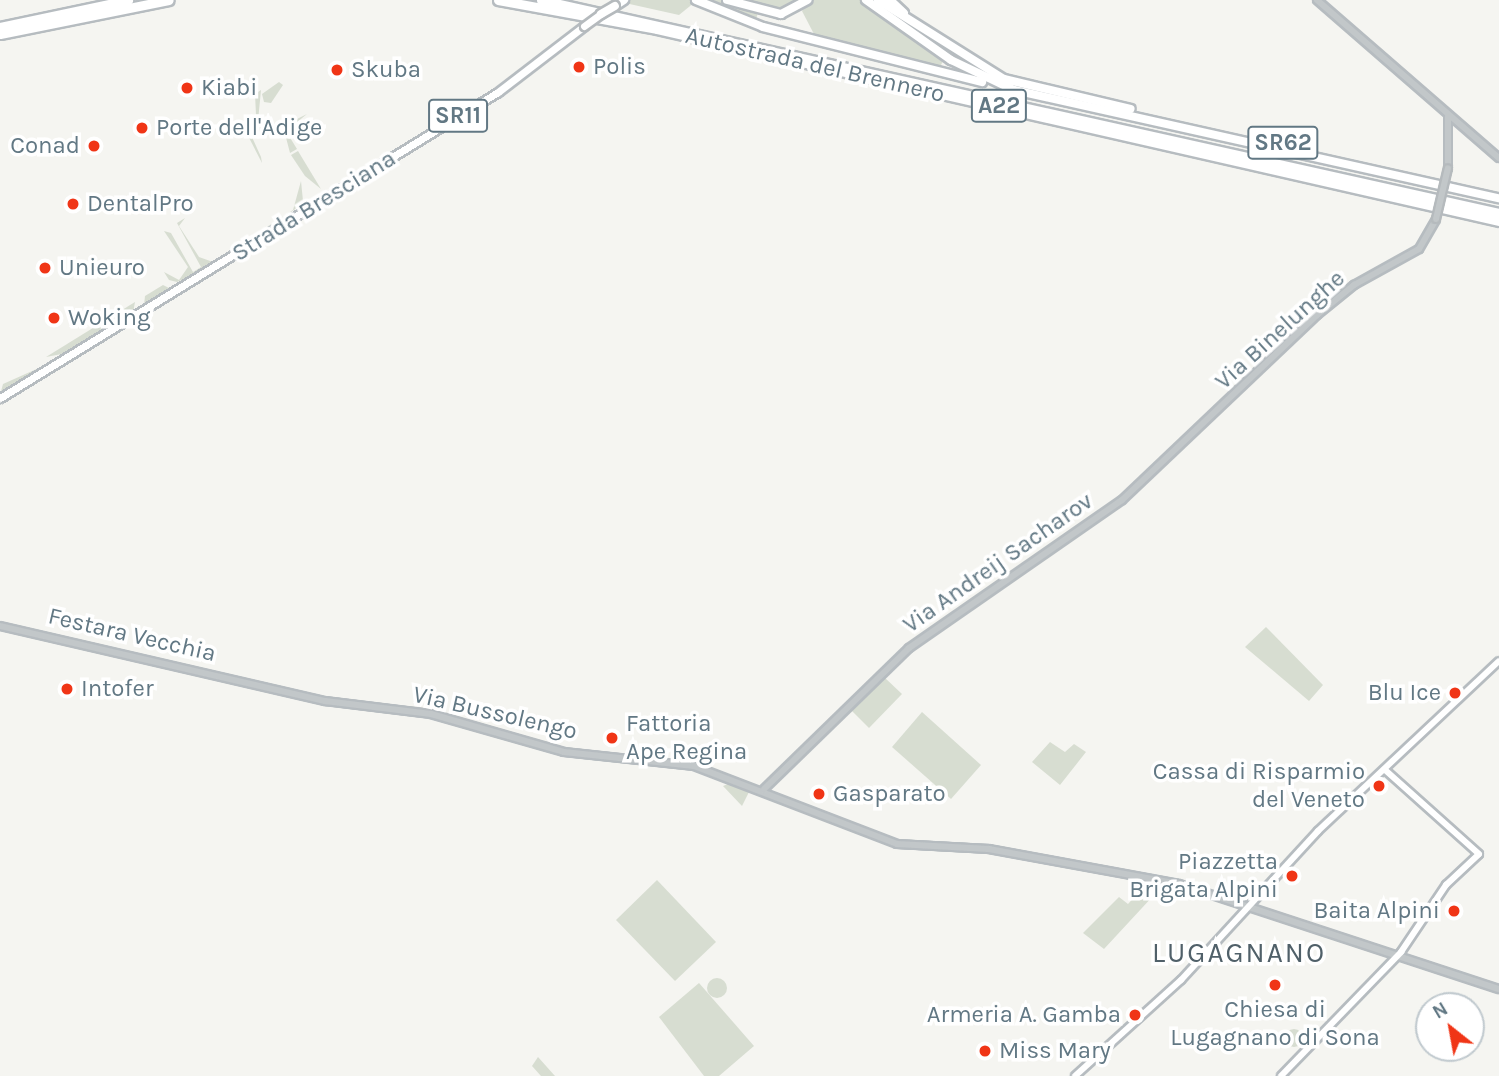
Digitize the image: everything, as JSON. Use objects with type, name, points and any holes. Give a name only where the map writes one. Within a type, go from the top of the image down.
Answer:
[{"type":"highway","points":[[0,27],[128,0]]},
{"type":"highway","points":[[0,34],[169,0]]},
{"type":"highway","name":"Autostrada del Brennero","points":[[498,0],[670,32],[1499,221]]},
{"type":"highway","name":"Autostrada del Brennero","points":[[541,0],[1499,213]]},
{"type":"highway","points":[[601,14],[615,2],[624,0]]},
{"type":"highway","points":[[696,0],[763,27],[1014,90]]},
{"type":"highway","points":[[727,0],[781,14],[807,0]]},
{"type":"highway","name":"SR62","points":[[866,0],[951,60],[1014,90],[1499,198]]},
{"type":"highway","name":"SR62","points":[[878,0],[920,31],[1004,79],[1499,192]]},
{"type":"highway","points":[[890,0],[920,31]]},
{"type":"main road","name":"Strada Bresciana","points":[[0,398],[498,92],[601,14]]},
{"type":"main road","points":[[1075,1076],[1181,980],[1249,905],[1352,800],[1499,662]]},
{"type":"main road","points":[[1281,1076],[1401,952],[1446,885],[1479,854],[1384,769]]},
{"type":"street","points":[[1317,0],[1448,117],[1499,158]]},
{"type":"street","name":"Via Binelunghe","points":[[1166,460],[1326,307],[1419,249],[1436,219],[1448,168],[1448,117]]},
{"type":"street","name":"Via Andreij Sacharov","points":[[765,789],[909,648],[1086,526],[1166,460]]},
{"type":"street","name":"Festara Vecchia","points":[[0,626],[256,685]]},
{"type":"street","name":"Via Bussolengo","points":[[256,685],[431,714],[564,752],[694,766],[765,789],[897,844],[1032,855],[1189,886],[1401,952],[1499,989]]},
{"type":"shaded area","points":[[629,0],[695,2],[679,15],[625,3]]},
{"type":"shaded area","points":[[702,0],[720,0],[758,13],[755,22]]},
{"type":"shaded area","points":[[735,0],[803,0],[776,12]]},
{"type":"shaded area","points":[[810,0],[861,0],[944,59],[940,67],[815,36],[802,11]]},
{"type":"shaded area","points":[[279,82],[283,85],[271,103],[264,102],[262,94]]},
{"type":"shaded area","points":[[261,90],[258,121],[252,137],[262,163],[244,128],[256,115],[255,94]]},
{"type":"shaded area","points":[[307,114],[286,131],[297,149],[290,153],[283,126]]},
{"type":"shaded area","points":[[298,151],[321,189],[305,176],[291,155]]},
{"type":"shaded area","points":[[301,181],[303,201],[294,210],[203,271],[177,282],[169,280],[164,272],[179,280],[188,267],[164,231],[171,233],[193,272],[201,267],[177,223],[185,218],[179,226],[199,257],[213,262],[293,210]]},
{"type":"shaded area","points":[[163,285],[171,289],[144,305],[145,296]]},
{"type":"shaded area","points":[[135,302],[133,313],[67,353],[46,357]]},
{"type":"shaded area","points":[[59,359],[0,395],[3,384]]},
{"type":"shaded area","points":[[1266,627],[1323,685],[1309,701],[1245,647]]},
{"type":"shaded area","points":[[884,677],[902,694],[869,728],[851,710]]},
{"type":"shaded area","points":[[922,712],[981,765],[951,799],[892,747]]},
{"type":"shaded area","points":[[1050,742],[1065,752],[1074,744],[1086,752],[1060,785],[1032,762]]},
{"type":"shaded area","points":[[733,782],[750,790],[742,806],[723,786]]},
{"type":"shaded area","points":[[657,880],[716,942],[675,981],[616,920]]},
{"type":"shaded area","points":[[1140,891],[1154,895],[1104,949],[1083,933],[1119,897],[1128,904]]},
{"type":"shaded area","points":[[717,978],[724,981],[727,988],[724,995],[717,998],[710,995],[707,988],[710,981]]},
{"type":"shaded area","points":[[699,983],[754,1046],[719,1076],[704,1076],[659,1017]]},
{"type":"shaded area","points":[[1290,1029],[1298,1029],[1303,1038],[1301,1045],[1290,1047],[1285,1042],[1285,1034]]},
{"type":"shaded area","points":[[538,1057],[555,1076],[541,1076],[532,1066]]},
{"type":"place","name":"Polis","points":[[579,67]]},
{"type":"place","name":"Skuba","points":[[337,70]]},
{"type":"place","name":"Kiabi","points":[[187,88]]},
{"type":"place","name":"Porte dell'Adige","points":[[142,128]]},
{"type":"place","name":"Conad","points":[[94,146]]},
{"type":"place","name":"DentalPro","points":[[73,204]]},
{"type":"place","name":"Unieuro","points":[[45,268]]},
{"type":"place","name":"Woking","points":[[54,318]]},
{"type":"place","name":"Intofer","points":[[67,689]]},
{"type":"place","name":"Blu Ice","points":[[1455,693]]},
{"type":"place","name":"Fattoria Ape Regina","points":[[612,738]]},
{"type":"place","name":"Cassa di Risparmio del Veneto","points":[[1379,786]]},
{"type":"place","name":"Gasparato","points":[[819,794]]},
{"type":"place","name":"Piazzetta Brigata Alpini","points":[[1292,876]]},
{"type":"place","name":"Baita Alpini","points":[[1454,911]]},
{"type":"place","name":"Chiesa di Lugagnano di Sona","points":[[1275,985]]},
{"type":"place","name":"Armeria A. Gamba","points":[[1135,1015]]},
{"type":"place","name":"Miss Mary","points":[[985,1051]]},
{"type":"district","name":"LUGAGNANO","points":[[1239,953]]}]
